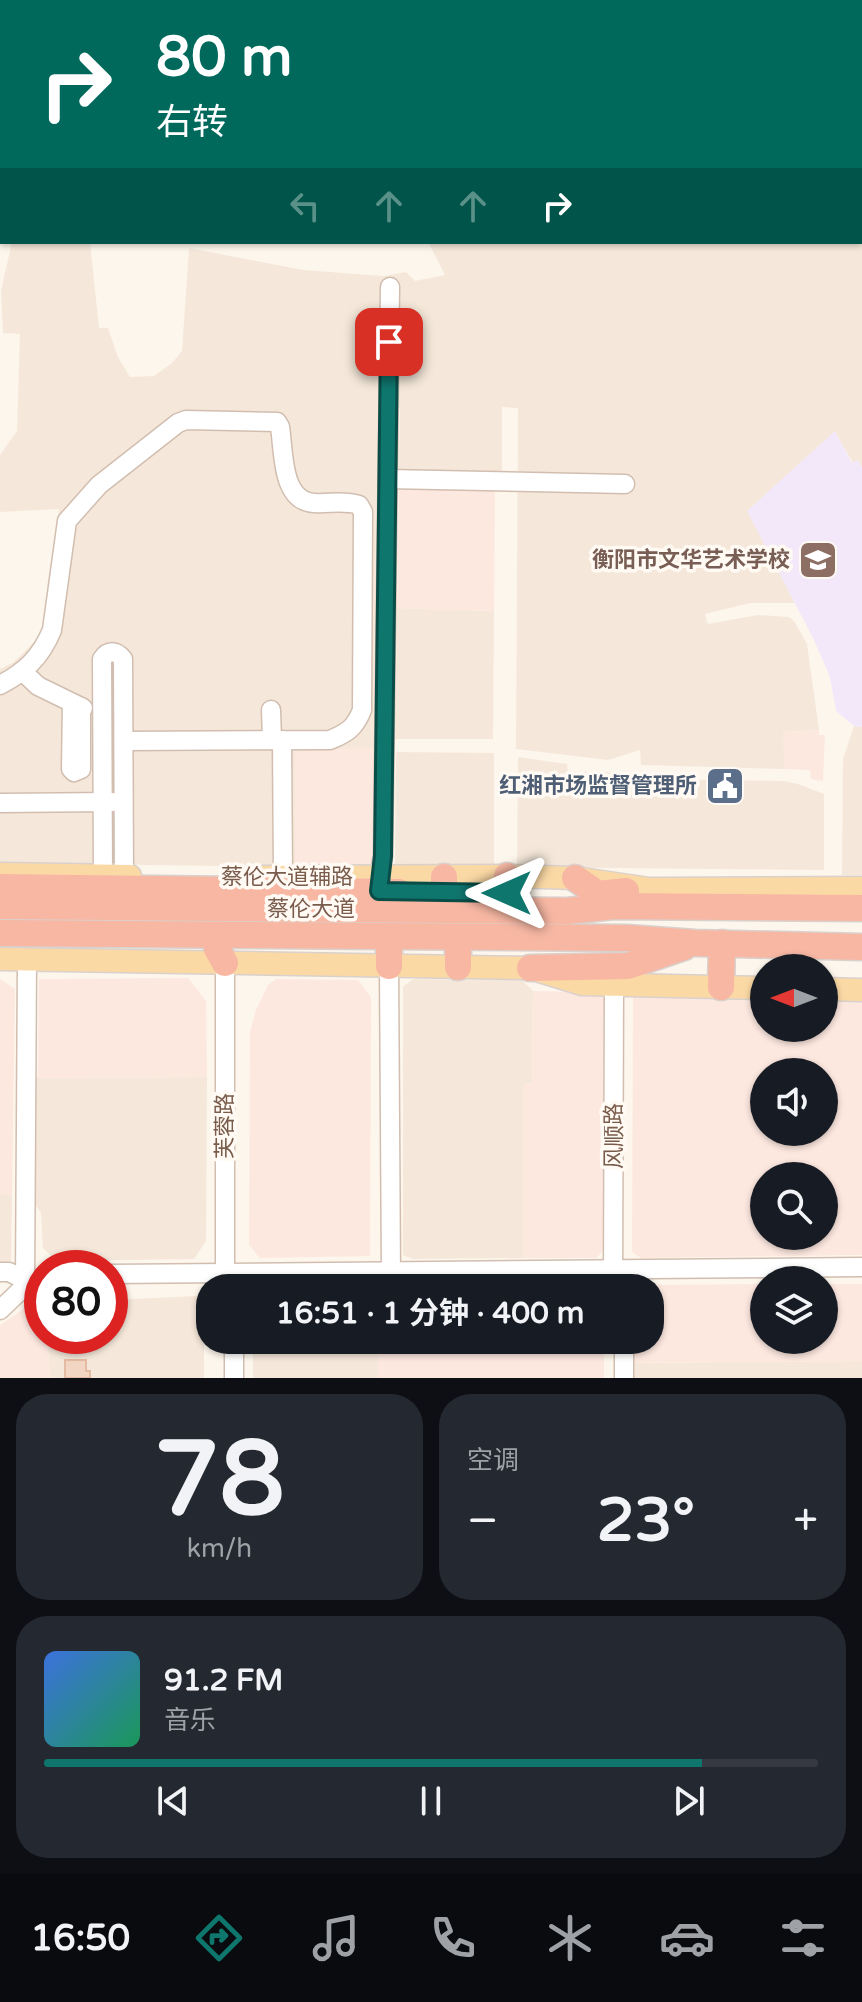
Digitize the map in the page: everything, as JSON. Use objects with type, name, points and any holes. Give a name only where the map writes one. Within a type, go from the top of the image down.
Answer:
[{"type":"highway","points":[[575,878],[606,900]]},
{"type":"highway","points":[[0,887],[62,887],[105,879],[507,885],[606,900],[649,889]]},
{"type":"highway","name":"蔡伦大道","points":[[0,906],[567,911],[606,900],[862,908]]},
{"type":"highway","name":"蔡伦大道","points":[[0,933],[627,938],[862,947]]},
{"type":"highway","points":[[0,947],[27,953],[458,959],[627,954],[695,943]]},
{"type":"highway","points":[[530,968],[628,966],[695,943]]},
{"type":"highway","points":[[721,987],[722,943]]},
{"type":"main road","name":"蔡伦大道辅路","points":[[0,874],[105,879],[283,877],[379,884]]},
{"type":"main road","points":[[507,885],[575,878],[649,889],[862,888]]},
{"type":"main road","points":[[0,959],[27,953]]},
{"type":"main road","points":[[458,959],[530,968],[582,984],[750,988]]},
{"type":"main road","points":[[838,989],[862,990]]},
{"type":"street","points":[[379,884],[383,856],[390,287]]},
{"type":"street","points":[[0,685],[35,660],[46,645],[52,630],[67,521],[99,485],[178,423],[186,420],[272,420],[280,427],[292,492],[298,498],[314,503],[351,502],[359,505],[363,512],[362,710],[357,722],[347,733],[330,740],[124,741]]},
{"type":"street","points":[[388,479],[625,484]]},
{"type":"street","points":[[113,651],[123,659],[124,802],[105,879],[102,659],[113,651]]},
{"type":"street","points":[[22,671],[38,686],[102,717],[123,717]]},
{"type":"street","points":[[271,710],[277,740],[283,877]]},
{"type":"street","points":[[0,803],[124,802]]},
{"type":"street","points":[[27,953],[32,1250]]},
{"type":"street","name":"芙蓉路","points":[[230,956],[230,1274]]},
{"type":"street","points":[[389,958],[391,1274]]},
{"type":"street","name":"风顺路","points":[[619,1274],[620,985]]},
{"type":"street","points":[[664,1276],[862,1267]]},
{"type":"street","points":[[0,1272],[24,1278]]},
{"type":"street","points":[[664,1277],[862,1274]]},
{"type":"street","points":[[128,1275],[196,1278]]},
{"type":"street","points":[[128,1281],[196,1280]]},
{"type":"street","points":[[1,1301],[24,1287]]},
{"type":"street","points":[[225,1354],[225,1378]]},
{"type":"street","points":[[234,1354],[234,1378]]},
{"type":"street","points":[[613,1354],[613,1378]]},
{"type":"street","points":[[624,1354],[624,1378]]},
{"type":"shaded area","points":[[12,244],[90,244],[99,328],[108,328],[118,357],[130,377],[154,376],[182,351],[189,248],[303,270],[384,276],[406,272],[415,281],[445,275],[429,244],[862,244],[862,468],[858,460],[853,463],[835,432],[748,511],[795,603],[750,603],[705,614],[708,624],[758,615],[789,617],[794,621],[807,644],[819,730],[784,732],[784,769],[641,765],[640,750],[608,760],[516,749],[518,408],[502,407],[502,473],[399,471],[400,409],[383,398],[379,749],[295,867],[0,863],[0,669],[14,662],[39,637],[44,626],[59,509],[0,512],[0,455],[17,431],[20,334],[3,333],[1,291]]},
{"type":"shaded area","name":"衡阳市文华艺术学校","points":[[835,431],[852,463],[858,460],[862,468],[862,727],[854,726],[836,711],[830,677],[814,640],[747,511]]},
{"type":"shaded area","points":[[399,487],[495,488],[494,611],[397,608]]},
{"type":"shaded area","points":[[397,608],[494,611],[493,739],[395,739]]},
{"type":"shaded area","points":[[854,726],[862,727],[862,875],[842,875],[843,759]]},
{"type":"shaded area","points":[[819,730],[819,735],[825,735],[823,781],[811,779],[810,770],[784,769],[783,732]]},
{"type":"shaded area","points":[[295,748],[379,749],[378,860],[371,868],[295,867]]},
{"type":"shaded area","points":[[396,752],[494,753],[494,868],[395,867]]},
{"type":"shaded area","points":[[518,757],[567,764],[568,772],[605,772],[656,779],[784,781],[798,784],[824,794],[824,870],[517,867]]},
{"type":"shaded area","points":[[188,978],[206,1001],[207,1077],[38,1078],[39,979]]},
{"type":"shaded area","points":[[0,979],[15,989],[12,1195],[0,1195]]},
{"type":"shaded area","points":[[276,979],[358,980],[371,997],[370,1256],[260,1258],[249,1245],[250,1032],[268,985]]},
{"type":"shaded area","points":[[413,979],[522,980],[533,991],[532,1083],[523,1084],[523,1258],[413,1259],[403,1255],[403,987]]},
{"type":"shaded area","points":[[533,991],[602,992],[607,999],[603,1251],[596,1258],[523,1258],[523,1084],[532,1083]]},
{"type":"shaded area","points":[[750,995],[750,1042],[838,1042],[838,996],[862,997],[862,1255],[641,1258],[632,1252],[633,996]]},
{"type":"shaded area","points":[[207,1077],[206,1241],[194,1259],[128,1260],[128,1250],[43,1248],[41,1213],[34,1203],[34,1078]]},
{"type":"shaded area","points":[[0,1195],[12,1195],[11,1268],[0,1268]]},
{"type":"shaded area","points":[[750,1284],[750,1354],[838,1354],[838,1284],[862,1284],[862,1361],[634,1363],[634,1354],[664,1354],[664,1285]]},
{"type":"shaded area","points":[[196,1296],[196,1354],[204,1354],[204,1378],[50,1378],[48,1354],[128,1354],[128,1299]]},
{"type":"shaded area","points":[[24,1309],[24,1354],[48,1354],[50,1378],[0,1378],[0,1325]]},
{"type":"shaded area","points":[[253,1354],[378,1354],[378,1378],[253,1378]]},
{"type":"shaded area","points":[[378,1354],[604,1354],[604,1378],[378,1378]]},
{"type":"shaded area","points":[[862,1361],[862,1378],[634,1378],[634,1363]]},
{"type":"building","points":[[65,1360],[86,1360],[90,1378],[65,1378]]},
{"type":"place","name":"衡阳市文华艺术学校","points":[[818,560]]},
{"type":"place","name":"红湘市场监督管理所","points":[[725,786]]},
{"type":"route","points":[[389,342],[383,856],[379,891],[507,893]]}]
